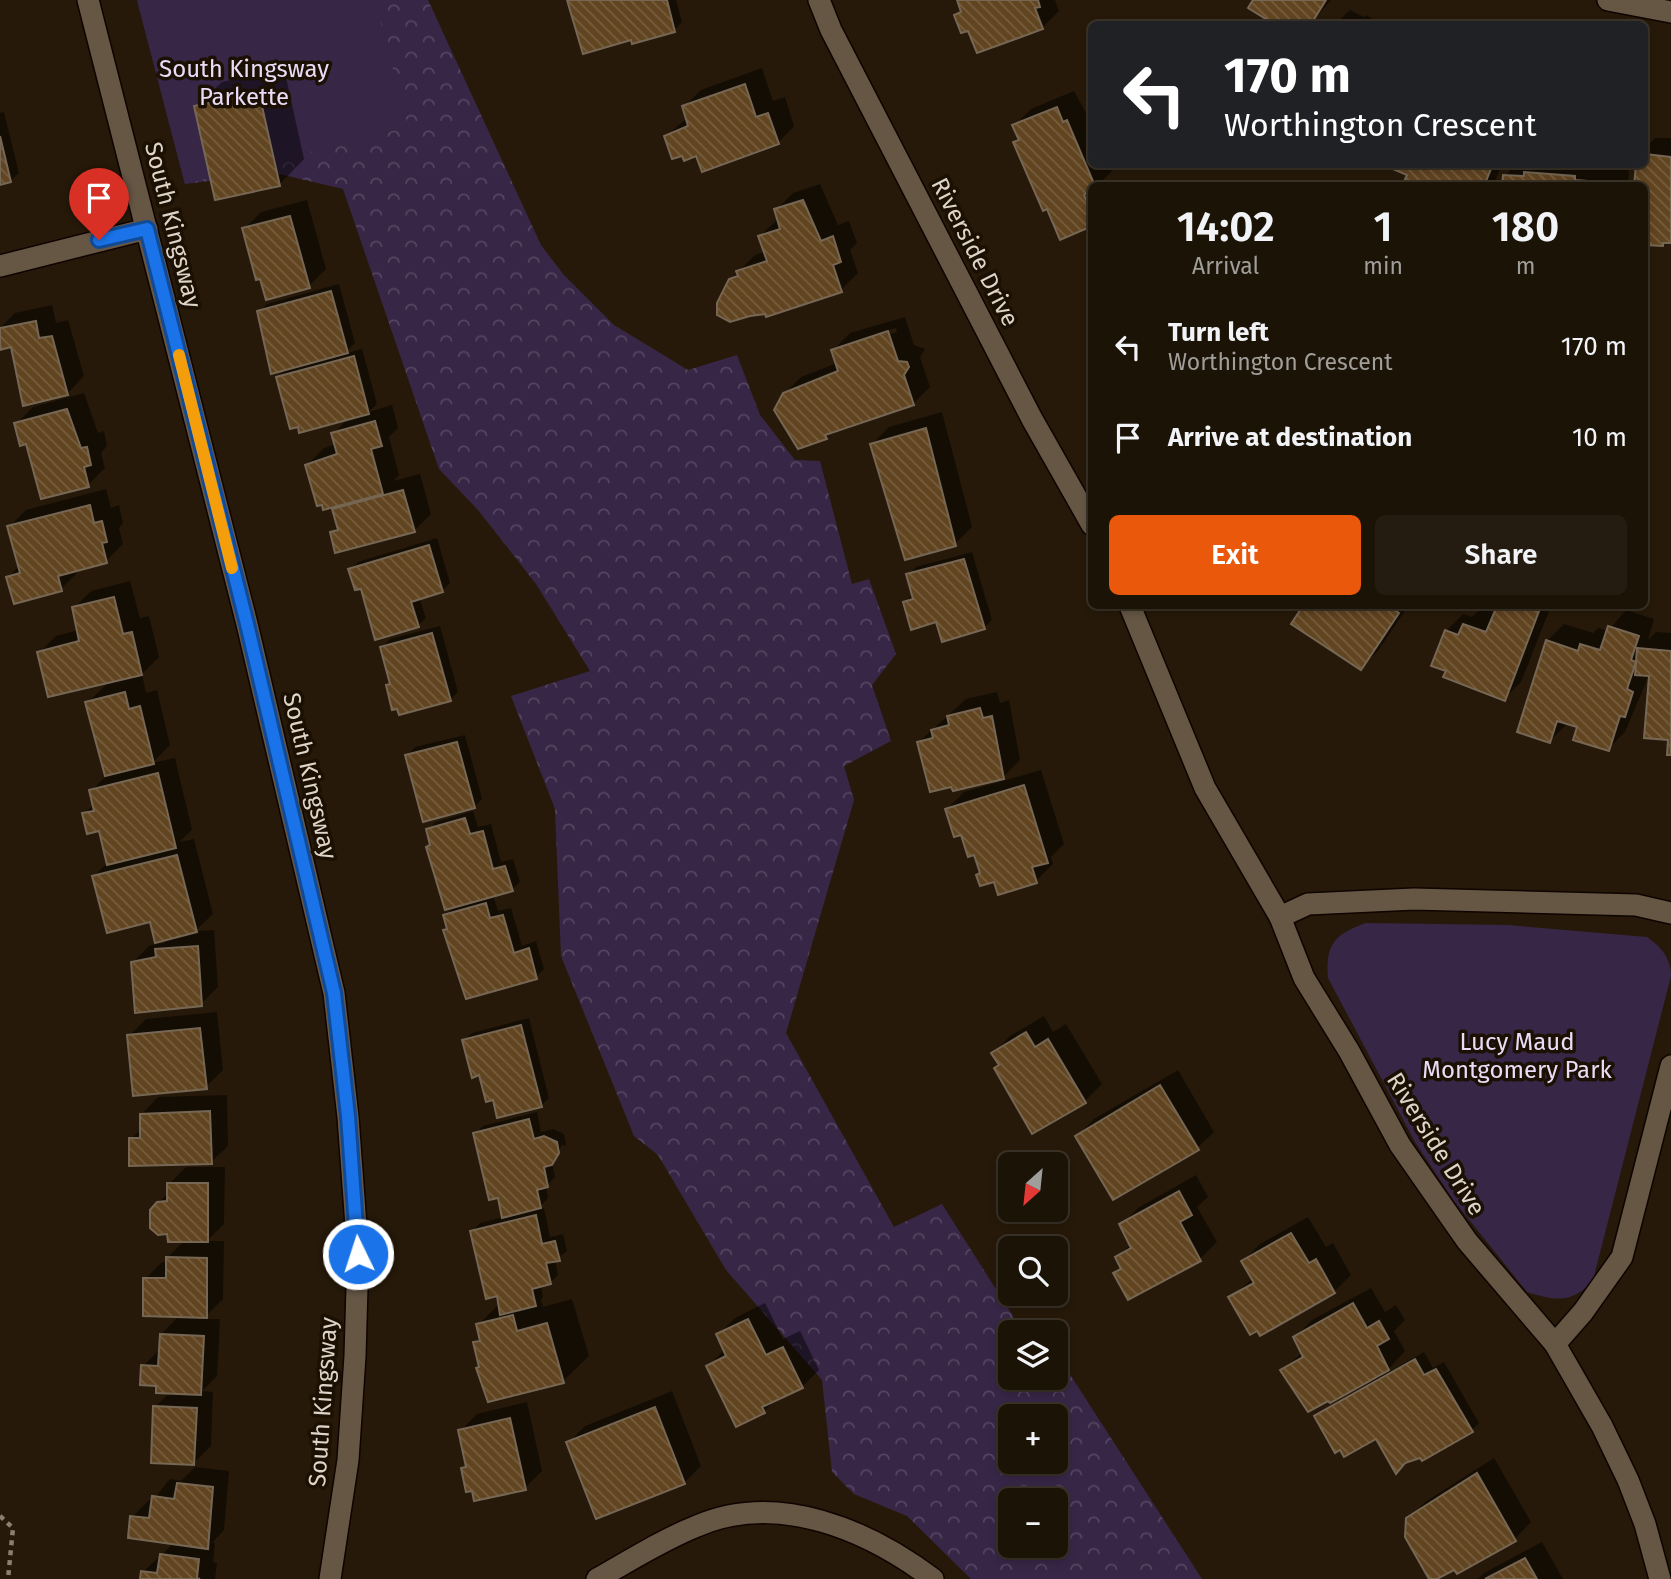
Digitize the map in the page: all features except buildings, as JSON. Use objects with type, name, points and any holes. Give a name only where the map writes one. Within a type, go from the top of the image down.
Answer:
[{"type":"street","name":"South Kingsway","points":[[88,0],[247,624],[334,993],[348,1116],[358,1254],[348,1460],[330,1579]]},
{"type":"street","name":"Riverside Drive","points":[[819,0],[831,30],[1032,419],[1088,518]]},
{"type":"street","points":[[1608,0],[1671,12]]},
{"type":"street","points":[[0,265],[147,229]]},
{"type":"street","name":"Riverside Drive","points":[[1131,609],[1205,788],[1280,917],[1304,978],[1349,1051],[1400,1145],[1467,1241],[1555,1345],[1602,1426],[1628,1480],[1645,1524],[1660,1579]]},
{"type":"street","points":[[1280,917],[1308,904],[1414,898],[1636,905],[1671,912]]},
{"type":"street","points":[[1555,1345],[1583,1312],[1622,1257],[1671,1066]]},
{"type":"street","points":[[597,1579],[698,1525],[739,1515],[796,1515],[845,1527],[894,1552],[933,1579]]},
{"type":"path","points":[[0,1516],[13,1528],[8,1579]]},
{"type":"green space","points":[[137,0],[428,0],[541,245],[563,274],[614,325],[688,370],[737,355],[760,415],[795,460],[820,461],[852,584],[869,579],[896,654],[872,685],[891,741],[844,766],[854,800],[786,1033],[894,1227],[942,1204],[998,1292],[998,1306],[1007,1306],[1015,1320],[998,1320],[998,1390],[1068,1390],[1068,1371],[1202,1579],[971,1579],[907,1516],[854,1494],[832,1472],[822,1380],[726,1270],[658,1155],[634,1136],[561,956],[555,809],[511,696],[590,671],[536,584],[478,510],[439,469],[343,189],[275,173],[185,184]]},
{"type":"green space","name":"South Kingsway Parkette","points":[[137,0],[375,0],[408,127],[185,184]]},
{"type":"green space","name":"Lucy Maud Montgomery Park","points":[[1366,923],[1508,925],[1647,937],[1664,953],[1671,976],[1593,1280],[1571,1297],[1555,1298],[1527,1292],[1454,1201],[1415,1142],[1328,978],[1328,957],[1334,942],[1347,931]]},
{"type":"slow traffic","points":[[179,355],[232,568]]},
{"type":"route","points":[[99,240],[147,229],[247,624],[334,993],[348,1116],[358,1254]]}]
